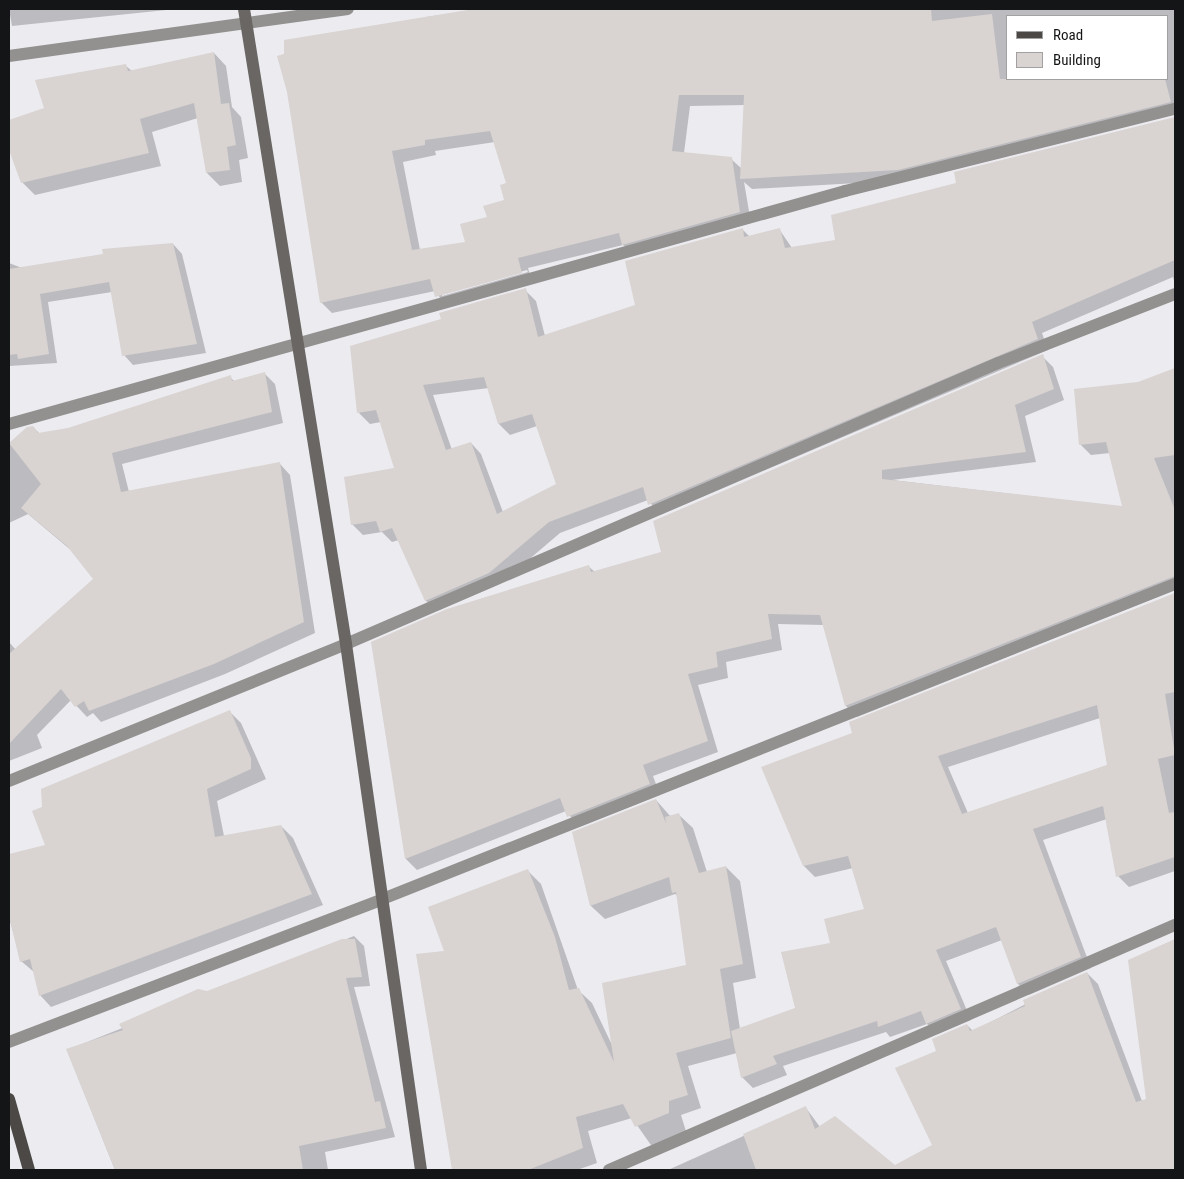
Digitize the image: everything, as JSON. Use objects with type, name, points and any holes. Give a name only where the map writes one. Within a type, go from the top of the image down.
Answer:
[{"type":"main road","points":[[244,9],[346,644],[380,900],[421,1170]]},
{"type":"main road","points":[[9,1099],[29,1170]]},
{"type":"street","points":[[9,56],[348,9]]},
{"type":"street","points":[[9,424],[297,347],[845,191],[1175,109]]},
{"type":"street","points":[[9,781],[346,644],[998,363],[1175,294]]},
{"type":"street","points":[[9,1042],[380,900],[1175,584]]},
{"type":"street","points":[[610,1170],[1175,925]]},
{"type":"building","points":[[474,9],[931,9],[932,21],[992,14],[1000,79],[1165,80],[1171,102],[898,170],[740,179],[744,95],[679,95],[672,151],[732,157],[740,212],[622,245],[619,233],[518,258],[522,273],[435,297],[430,279],[320,303],[287,92],[277,56],[284,54],[284,40]],"holes":[[[490,131],[506,183],[500,185],[504,200],[483,206],[487,217],[460,224],[465,242],[412,250],[392,151],[425,145],[425,140]]]},
{"type":"building","points":[[214,52],[221,104],[229,103],[236,145],[227,147],[230,170],[206,173],[194,103],[140,119],[149,153],[21,183],[9,150],[9,120],[44,108],[35,80],[126,64],[128,71]]},
{"type":"building","points":[[1175,117],[1175,260],[1032,322],[1038,339],[648,505],[643,487],[549,522],[489,573],[425,601],[392,528],[380,532],[376,521],[351,525],[344,477],[394,468],[376,410],[357,413],[350,346],[441,319],[439,313],[526,288],[538,337],[635,305],[625,261],[743,228],[744,237],[780,228],[785,248],[835,240],[831,215],[956,183],[954,172]],"holes":[[[484,377],[498,424],[532,414],[556,484],[497,514],[471,442],[446,450],[423,385]]]},
{"type":"building","points":[[173,243],[197,344],[122,356],[109,282],[40,294],[49,354],[18,359],[17,354],[9,355],[9,269],[103,254],[102,249]]},
{"type":"building","points":[[1043,354],[1054,389],[1015,405],[1026,452],[882,470],[882,479],[1122,506],[1106,442],[1079,445],[1074,389],[1138,382],[1175,368],[1175,455],[1154,458],[1175,510],[1175,576],[845,706],[820,615],[768,614],[772,639],[716,652],[718,667],[688,674],[708,741],[643,765],[650,784],[567,817],[560,798],[405,859],[371,642],[447,609],[589,565],[591,572],[661,552],[653,521]]},
{"type":"building","points":[[265,372],[272,412],[112,453],[121,492],[280,462],[304,622],[214,664],[89,711],[84,701],[75,707],[61,689],[9,744],[9,654],[93,579],[67,546],[21,508],[41,484],[9,443],[27,427],[33,426],[38,433],[68,428],[231,375],[232,381]]},
{"type":"building","points":[[1175,593],[1175,692],[1165,694],[1175,755],[1158,759],[1169,813],[1175,812],[1175,857],[1116,877],[1103,806],[1033,829],[1081,957],[1017,984],[996,927],[936,950],[961,1009],[926,1024],[921,1011],[878,1027],[877,1021],[773,1056],[777,1064],[741,1078],[731,1031],[795,1008],[781,952],[830,943],[824,919],[864,909],[848,856],[803,866],[761,767],[852,733],[849,722]],"holes":[[[1097,705],[1107,765],[962,814],[938,756]]]},
{"type":"building","points":[[230,710],[251,758],[251,769],[207,789],[215,837],[281,825],[312,894],[39,996],[30,959],[20,962],[9,916],[9,854],[45,845],[32,811],[42,807],[41,789]]},
{"type":"building","points":[[656,799],[666,823],[665,817],[679,813],[699,873],[726,866],[743,964],[720,969],[731,1038],[676,1053],[688,1095],[669,1101],[669,1113],[635,1127],[623,1104],[576,1117],[583,1148],[528,1170],[452,1170],[416,954],[444,951],[428,907],[528,869],[555,937],[569,990],[579,988],[614,1062],[602,983],[686,965],[676,892],[672,893],[669,877],[590,906],[572,832]]},
{"type":"building","points":[[342,939],[355,939],[362,977],[346,978],[375,1102],[380,1101],[386,1128],[299,1146],[303,1170],[115,1170],[66,1049],[123,1030],[119,1024],[198,989],[207,991]]},
{"type":"building","points":[[1175,939],[1175,1170],[756,1170],[743,1134],[806,1106],[815,1129],[835,1116],[895,1165],[932,1145],[895,1068],[936,1051],[932,1039],[967,1024],[970,1031],[1025,1006],[1023,1000],[1087,972],[1136,1102],[1146,1099],[1128,960]]}]
